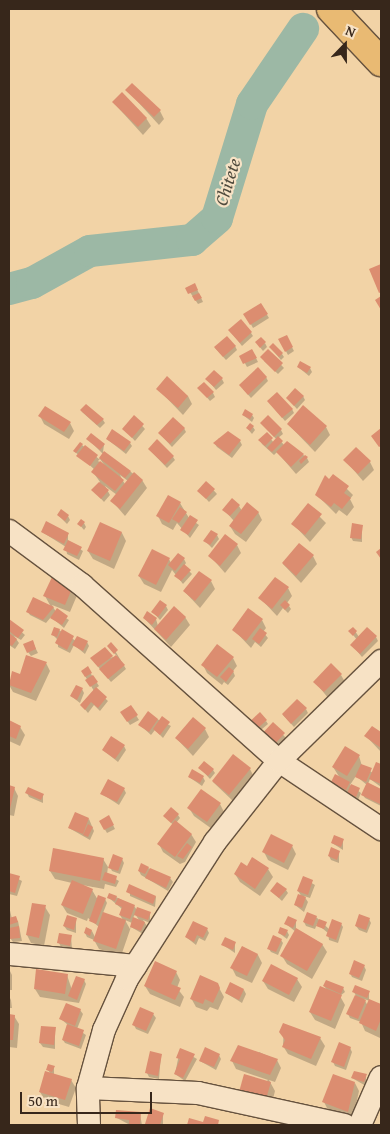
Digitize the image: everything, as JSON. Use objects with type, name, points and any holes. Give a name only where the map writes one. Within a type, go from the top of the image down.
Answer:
[{"type":"main road","points":[[330,9],[381,62]]},
{"type":"street","points":[[9,531],[82,585],[279,762],[381,829]]},
{"type":"street","points":[[89,1125],[88,1088],[104,1030],[135,966],[215,842],[279,762],[381,662]]},
{"type":"street","points":[[9,954],[135,966]]},
{"type":"street","points":[[360,1125],[381,1077]]},
{"type":"street","points":[[88,1088],[198,1093],[345,1125]]},
{"type":"building","points":[[132,83],[161,110],[154,117],[125,90]]},
{"type":"building","points":[[122,92],[147,118],[138,127],[112,102]]},
{"type":"building","points":[[381,264],[381,292],[379,293],[369,269]]},
{"type":"building","points":[[195,283],[198,290],[188,294],[185,288]]},
{"type":"building","points":[[199,293],[202,298],[195,301],[192,296]]},
{"type":"building","points":[[381,296],[381,310],[375,300]]},
{"type":"building","points":[[261,303],[268,314],[250,325],[243,314]]},
{"type":"building","points":[[241,319],[252,332],[240,343],[228,330]]},
{"type":"building","points":[[287,335],[293,347],[285,352],[278,339]]},
{"type":"building","points":[[227,336],[236,346],[223,357],[214,347]]},
{"type":"building","points":[[261,337],[266,342],[260,348],[255,342]]},
{"type":"building","points":[[273,343],[283,353],[279,357],[269,347]]},
{"type":"building","points":[[252,349],[257,358],[243,364],[239,356]]},
{"type":"building","points":[[268,349],[283,363],[275,372],[260,357]]},
{"type":"building","points":[[300,361],[311,367],[307,373],[297,367]]},
{"type":"building","points":[[258,367],[267,377],[248,395],[239,385]]},
{"type":"building","points":[[214,370],[223,378],[214,387],[205,379]]},
{"type":"building","points":[[167,376],[188,396],[178,408],[156,389]]},
{"type":"building","points":[[204,382],[214,392],[207,398],[197,388]]},
{"type":"building","points":[[295,388],[304,396],[294,406],[286,398]]},
{"type":"building","points":[[277,392],[293,409],[282,418],[267,401]]},
{"type":"building","points":[[86,404],[104,419],[97,425],[80,410]]},
{"type":"building","points":[[303,405],[327,426],[310,445],[287,424]]},
{"type":"building","points":[[45,406],[71,422],[64,432],[38,416]]},
{"type":"building","points":[[245,409],[253,414],[250,419],[242,415]]},
{"type":"building","points":[[134,415],[144,424],[132,438],[122,429]]},
{"type":"building","points":[[268,415],[282,429],[274,437],[260,423]]},
{"type":"building","points":[[173,417],[185,428],[170,444],[158,433]]},
{"type":"building","points":[[250,423],[254,426],[250,431],[246,428]]},
{"type":"building","points":[[381,428],[381,446],[379,447],[371,436]]},
{"type":"building","points":[[112,429],[131,442],[124,451],[106,439]]},
{"type":"building","points":[[228,431],[241,440],[229,455],[213,443]]},
{"type":"building","points":[[267,432],[273,438],[265,446],[258,440]]},
{"type":"building","points":[[91,433],[105,444],[100,450],[86,439]]},
{"type":"building","points":[[278,436],[283,441],[272,452],[267,448]]},
{"type":"building","points":[[157,439],[174,456],[165,465],[148,449]]},
{"type":"building","points":[[287,441],[304,454],[291,467],[276,452]]},
{"type":"building","points":[[80,442],[83,444],[76,453],[73,451]]},
{"type":"building","points":[[85,445],[98,455],[90,466],[76,456]]},
{"type":"building","points":[[356,447],[371,461],[358,474],[343,460]]},
{"type":"building","points":[[104,451],[131,471],[125,478],[99,458]]},
{"type":"building","points":[[305,455],[308,457],[301,464],[299,461]]},
{"type":"building","points":[[100,461],[124,480],[115,491],[91,472]]},
{"type":"building","points":[[134,472],[143,480],[120,509],[110,501]]},
{"type":"building","points":[[333,474],[349,486],[344,493],[351,498],[342,509],[334,503],[331,507],[315,495],[325,475],[329,479]]},
{"type":"building","points":[[206,481],[215,489],[206,499],[197,491]]},
{"type":"building","points":[[99,482],[109,490],[101,499],[91,490]]},
{"type":"building","points":[[168,495],[181,502],[169,523],[156,516]]},
{"type":"building","points":[[232,498],[240,505],[230,516],[222,510]]},
{"type":"building","points":[[247,502],[259,512],[241,534],[229,526]]},
{"type":"building","points":[[308,503],[322,514],[305,535],[291,524]]},
{"type":"building","points":[[180,507],[187,512],[179,523],[172,519]]},
{"type":"building","points":[[61,509],[69,515],[65,521],[57,515]]},
{"type":"building","points":[[190,515],[198,520],[188,535],[180,530]]},
{"type":"building","points":[[81,519],[85,522],[81,527],[77,524]]},
{"type":"building","points":[[46,521],[69,533],[64,544],[41,532]]},
{"type":"building","points":[[100,522],[122,532],[110,561],[87,551]]},
{"type":"building","points":[[352,523],[363,525],[361,539],[350,538]]},
{"type":"building","points":[[211,530],[218,534],[210,545],[203,541]]},
{"type":"building","points":[[225,534],[238,544],[220,566],[208,556]]},
{"type":"building","points":[[68,540],[82,547],[77,556],[63,550]]},
{"type":"building","points":[[299,543],[314,555],[296,576],[282,563]]},
{"type":"building","points":[[381,548],[381,559],[376,552]]},
{"type":"building","points":[[152,549],[170,558],[156,585],[138,576]]},
{"type":"building","points":[[178,553],[185,558],[175,571],[168,565]]},
{"type":"building","points":[[184,564],[191,570],[181,581],[174,576]]},
{"type":"building","points":[[199,571],[212,580],[195,601],[183,591]]},
{"type":"building","points":[[53,575],[74,584],[65,605],[43,596]]},
{"type":"building","points":[[275,577],[289,587],[272,609],[258,598]]},
{"type":"building","points":[[33,597],[54,607],[43,620],[26,612]]},
{"type":"building","points":[[160,600],[167,605],[158,617],[151,612]]},
{"type":"building","points":[[285,600],[290,605],[285,610],[280,605]]},
{"type":"building","points":[[174,606],[186,617],[166,640],[154,629]]},
{"type":"building","points":[[57,608],[68,616],[62,625],[50,618]]},
{"type":"building","points":[[248,608],[263,619],[246,641],[232,630]]},
{"type":"building","points":[[147,611],[157,618],[152,625],[143,618]]},
{"type":"building","points":[[9,619],[24,630],[18,638],[9,631]]},
{"type":"building","points":[[54,627],[60,629],[57,637],[51,635]]},
{"type":"building","points":[[353,627],[357,631],[353,636],[348,631]]},
{"type":"building","points":[[367,627],[377,636],[360,654],[350,645]]},
{"type":"building","points":[[260,628],[267,633],[259,644],[252,639]]},
{"type":"building","points":[[62,629],[74,636],[67,650],[55,643]]},
{"type":"building","points":[[9,633],[17,639],[12,646],[9,644]]},
{"type":"building","points":[[77,636],[88,641],[83,651],[72,645]]},
{"type":"building","points":[[33,640],[36,649],[27,653],[23,644]]},
{"type":"building","points":[[111,642],[118,650],[114,654],[107,646]]},
{"type":"building","points":[[217,644],[234,657],[217,677],[201,665]]},
{"type":"building","points":[[105,647],[113,656],[98,667],[90,658]]},
{"type":"building","points":[[26,655],[47,662],[31,693],[9,685],[12,671],[20,674]]},
{"type":"building","points":[[116,655],[125,665],[108,679],[99,669]]},
{"type":"building","points":[[331,663],[342,674],[324,692],[313,682]]},
{"type":"building","points":[[88,666],[92,673],[85,677],[81,671]]},
{"type":"building","points":[[229,667],[234,671],[226,682],[220,677]]},
{"type":"building","points":[[93,675],[98,682],[90,687],[85,680]]},
{"type":"building","points":[[76,685],[83,688],[77,700],[70,696]]},
{"type":"building","points":[[96,687],[107,697],[98,708],[91,702],[85,710],[80,705]]},
{"type":"building","points":[[297,699],[307,708],[291,724],[282,714]]},
{"type":"building","points":[[131,705],[138,715],[127,722],[120,712]]},
{"type":"building","points":[[148,711],[158,719],[149,732],[138,725]]},
{"type":"building","points":[[260,712],[267,720],[253,732],[246,725]]},
{"type":"building","points":[[162,716],[170,722],[160,735],[153,729]]},
{"type":"building","points":[[193,717],[206,728],[188,749],[175,738]]},
{"type":"building","points":[[9,720],[21,726],[16,739],[9,736]]},
{"type":"building","points":[[273,722],[285,733],[270,749],[258,738]]},
{"type":"building","points":[[372,726],[381,732],[381,748],[364,736]]},
{"type":"building","points":[[111,736],[125,745],[115,759],[102,750]]},
{"type":"building","points":[[345,746],[360,755],[347,776],[332,767]]},
{"type":"building","points":[[233,754],[251,768],[229,795],[212,781]]},
{"type":"building","points":[[204,761],[214,769],[208,776],[198,768]]},
{"type":"building","points":[[376,762],[381,764],[381,784],[369,779]]},
{"type":"building","points":[[361,764],[372,768],[366,782],[355,777]]},
{"type":"building","points":[[192,769],[204,776],[200,783],[188,777]]},
{"type":"building","points":[[335,774],[350,782],[346,790],[331,782]]},
{"type":"building","points":[[108,779],[125,788],[117,802],[100,794]]},
{"type":"building","points":[[367,782],[381,789],[380,804],[361,795]]},
{"type":"building","points":[[351,784],[360,788],[356,797],[347,793]]},
{"type":"building","points":[[9,785],[15,787],[10,809],[9,809]]},
{"type":"building","points":[[28,787],[44,794],[41,800],[25,793]]},
{"type":"building","points":[[201,789],[221,803],[207,822],[187,808]]},
{"type":"building","points":[[171,807],[179,814],[171,823],[163,816]]},
{"type":"building","points":[[75,812],[89,818],[83,834],[68,828]]},
{"type":"building","points":[[109,815],[114,825],[104,830],[99,821]]},
{"type":"building","points":[[175,820],[192,834],[175,857],[157,844]]},
{"type":"building","points":[[88,824],[93,827],[88,837],[83,835]]},
{"type":"building","points":[[271,834],[293,845],[284,863],[262,852]]},
{"type":"building","points":[[334,835],[344,839],[341,847],[331,843]]},
{"type":"building","points":[[187,843],[192,847],[183,859],[177,856]]},
{"type":"building","points":[[331,847],[340,851],[337,860],[328,856]]},
{"type":"building","points":[[53,848],[104,858],[100,881],[49,871]]},
{"type":"building","points":[[113,854],[123,858],[118,871],[108,868]]},
{"type":"building","points":[[252,857],[269,868],[255,889],[234,874],[241,862],[247,866]]},
{"type":"building","points":[[141,863],[149,867],[145,874],[138,871]]},
{"type":"building","points":[[150,868],[171,877],[166,888],[145,878]]},
{"type":"building","points":[[105,872],[117,876],[115,884],[102,880]]},
{"type":"building","points":[[9,873],[20,876],[15,893],[9,891]]},
{"type":"building","points":[[303,876],[313,880],[308,895],[297,891]]},
{"type":"building","points":[[72,880],[93,889],[83,914],[61,905]]},
{"type":"building","points":[[277,882],[287,889],[279,898],[270,891]]},
{"type":"building","points":[[129,884],[156,896],[153,904],[126,892]]},
{"type":"building","points":[[109,893],[117,896],[115,901],[107,898]]},
{"type":"building","points":[[298,894],[306,897],[302,908],[294,905]]},
{"type":"building","points":[[98,895],[106,898],[96,924],[89,921]]},
{"type":"building","points":[[118,898],[135,905],[130,919],[119,915],[122,907],[115,904]]},
{"type":"building","points":[[32,903],[46,905],[39,938],[26,935]]},
{"type":"building","points":[[137,907],[151,912],[148,920],[134,915]]},
{"type":"building","points":[[103,912],[126,920],[116,949],[93,941]]},
{"type":"building","points":[[307,912],[317,916],[313,926],[303,922]]},
{"type":"building","points":[[359,914],[370,918],[366,930],[355,926]]},
{"type":"building","points":[[67,915],[77,918],[74,930],[63,926]]},
{"type":"building","points":[[16,916],[18,922],[9,925],[9,918]]},
{"type":"building","points":[[288,916],[297,920],[293,928],[284,924]]},
{"type":"building","points":[[133,917],[145,922],[141,931],[130,927]]},
{"type":"building","points":[[319,919],[327,922],[324,929],[316,926]]},
{"type":"building","points":[[332,919],[342,923],[336,940],[326,936]]},
{"type":"building","points":[[193,921],[208,928],[203,938],[197,935],[194,942],[185,937]]},
{"type":"building","points":[[19,926],[20,938],[9,939],[9,928]]},
{"type":"building","points":[[86,927],[92,930],[90,936],[84,933]]},
{"type":"building","points":[[280,927],[288,930],[285,936],[278,933]]},
{"type":"building","points":[[296,928],[323,944],[307,971],[280,956]]},
{"type":"building","points":[[59,933],[72,935],[70,946],[57,943]]},
{"type":"building","points":[[273,935],[282,939],[276,952],[267,949]]},
{"type":"building","points":[[225,937],[236,942],[233,950],[221,945]]},
{"type":"building","points":[[242,946],[258,954],[247,976],[230,968]]},
{"type":"building","points":[[354,960],[365,965],[359,978],[349,974]]},
{"type":"building","points":[[155,961],[177,971],[171,984],[181,988],[175,1000],[144,986]]},
{"type":"building","points":[[271,964],[298,978],[289,995],[262,981]]},
{"type":"building","points":[[36,969],[68,974],[65,994],[34,989]]},
{"type":"building","points":[[200,975],[218,983],[220,988],[213,1003],[205,999],[203,1004],[190,999]]},
{"type":"building","points":[[76,976],[85,979],[77,1000],[68,996]]},
{"type":"building","points":[[326,980],[344,987],[341,994],[323,986]]},
{"type":"building","points":[[230,982],[244,989],[239,1000],[225,993]]},
{"type":"building","points":[[355,985],[370,991],[367,998],[352,992]]},
{"type":"building","points":[[320,986],[342,995],[331,1021],[309,1012]]},
{"type":"building","points":[[355,995],[366,1000],[358,1019],[346,1014]]},
{"type":"building","points":[[369,999],[381,1004],[381,1019],[376,1031],[359,1023]]},
{"type":"building","points":[[66,1003],[81,1009],[75,1026],[59,1019]]},
{"type":"building","points":[[140,1007],[154,1013],[146,1031],[132,1025]]},
{"type":"building","points":[[9,1014],[15,1015],[13,1040],[9,1040]]},
{"type":"building","points":[[283,1023],[321,1037],[311,1059],[282,1047],[285,1040],[279,1032]]},
{"type":"building","points":[[67,1024],[84,1030],[79,1046],[62,1040]]},
{"type":"building","points":[[41,1026],[56,1027],[54,1045],[39,1043]]},
{"type":"building","points":[[339,1042],[351,1047],[344,1067],[331,1062]]},
{"type":"building","points":[[238,1045],[278,1059],[270,1075],[230,1061]]},
{"type":"building","points":[[205,1047],[220,1054],[214,1067],[199,1061]]},
{"type":"building","points":[[180,1048],[195,1054],[183,1078],[174,1074],[180,1059],[176,1058]]},
{"type":"building","points":[[150,1051],[162,1054],[158,1076],[145,1073]]},
{"type":"building","points":[[48,1064],[55,1066],[52,1072],[46,1070]]},
{"type":"building","points":[[45,1071],[72,1079],[65,1100],[39,1092]]},
{"type":"building","points":[[354,1071],[367,1074],[364,1082],[351,1078]]},
{"type":"building","points":[[244,1074],[271,1082],[266,1099],[239,1092]]},
{"type":"building","points":[[333,1074],[355,1082],[348,1112],[322,1102]]},
{"type":"building","points":[[150,1108],[164,1113],[160,1125],[145,1124]]},
{"type":"building","points":[[116,1110],[141,1112],[140,1125],[129,1125],[129,1120],[115,1118]]},
{"type":"building","points":[[205,1116],[219,1120],[218,1125],[187,1125],[189,1118],[203,1122]]},
{"type":"waterway","name":"Chitete","points":[[9,289],[32,283],[90,251],[192,240],[217,218],[252,104],[303,29]]}]
